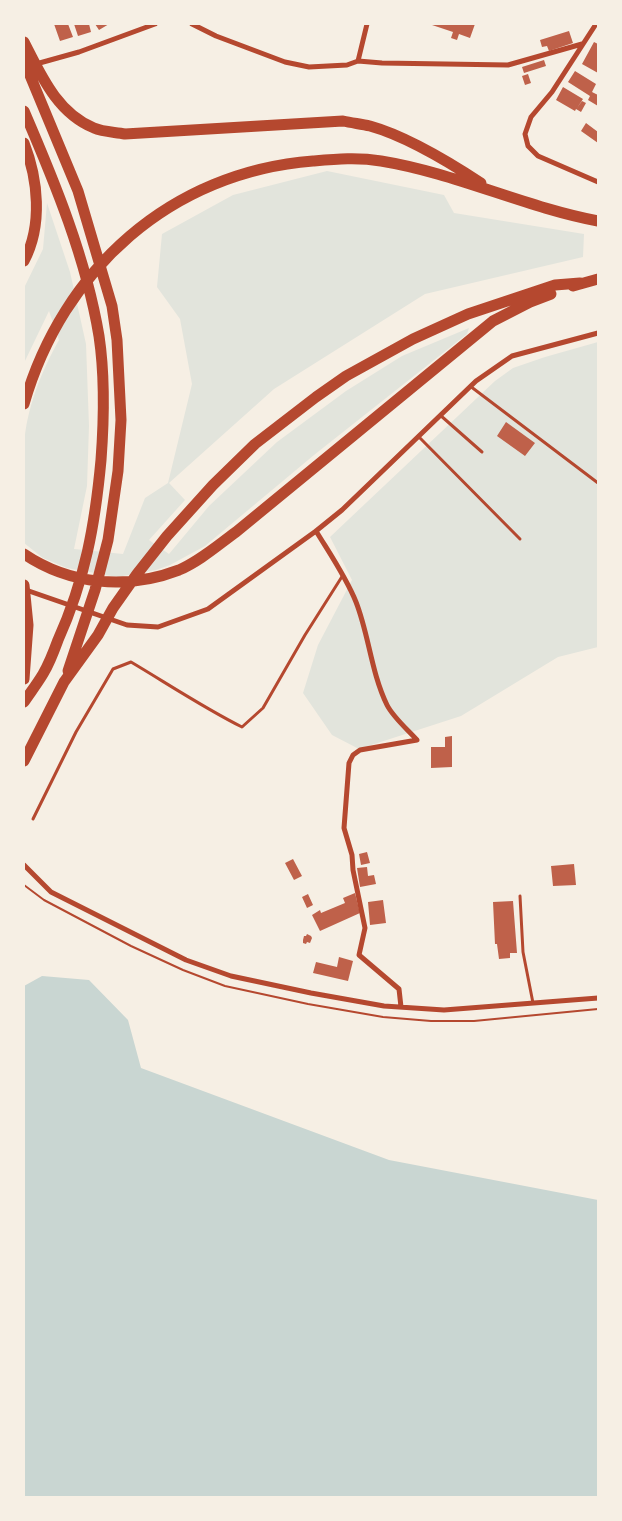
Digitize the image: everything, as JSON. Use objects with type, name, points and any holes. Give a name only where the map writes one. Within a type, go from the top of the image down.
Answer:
[{"type":"highway","points":[[24,42],[56,99],[74,118],[96,129],[125,134],[343,121],[370,126],[396,136],[459,168],[494,192]]},
{"type":"highway","points":[[24,61],[78,190],[112,306],[117,340],[121,420],[118,471],[104,558],[64,682],[24,761]]},
{"type":"highway","points":[[24,111],[59,193],[93,307],[99,338],[104,418],[97,502],[79,588],[44,672],[24,702]]},
{"type":"highway","points":[[24,143],[32,167],[36,192],[34,228],[24,261]]},
{"type":"highway","points":[[24,404],[32,376],[59,320],[94,271],[139,228],[188,196],[253,170],[284,163],[350,158],[380,160],[438,172],[494,192],[567,214],[598,221]]},
{"type":"highway","points":[[64,682],[98,635],[113,608],[158,547],[213,485],[255,444],[316,397],[346,376],[413,339],[468,314],[555,285],[598,279]]},
{"type":"highway","points":[[24,554],[39,564],[62,574],[93,581],[117,582],[152,578],[179,570],[200,559],[236,532],[493,322],[530,302],[580,283]]},
{"type":"highway","points":[[24,585],[28,625],[24,679]]},
{"type":"street","points":[[24,68],[79,52],[155,24]]},
{"type":"street","points":[[192,24],[216,36],[285,62],[309,67],[347,65],[358,61],[508,65],[582,44]]},
{"type":"street","points":[[358,61],[367,24]]},
{"type":"street","points":[[596,24],[552,92],[531,117],[525,134],[528,146],[538,156],[598,182]]},
{"type":"street","points":[[24,589],[127,625],[158,627],[208,609],[342,510],[470,386],[512,356],[598,333]]},
{"type":"street","points":[[316,531],[343,574],[356,602],[369,644],[374,674],[388,707],[417,740],[360,750],[353,754],[349,763],[344,828],[352,855],[353,870],[365,928],[359,955],[400,989],[401,1007]]},
{"type":"street","points":[[24,865],[51,892],[186,960],[231,976],[384,1006],[444,1010],[598,998]]},
{"type":"lane","points":[[470,386],[598,483]]},
{"type":"lane","points":[[440,415],[482,452]]},
{"type":"lane","points":[[418,436],[520,539]]},
{"type":"lane","points":[[32,819],[76,732],[113,669],[131,662],[213,712],[242,727],[263,708],[343,574]]},
{"type":"lane","points":[[520,896],[522,952],[533,1003]]},
{"type":"shaded area","points":[[327,171],[444,195],[454,213],[584,234],[583,257],[425,294],[274,389],[169,483],[185,500],[149,540],[169,554],[209,506],[277,442],[346,391],[402,356],[469,328],[467,334],[314,455],[205,546],[170,565],[156,570],[117,577],[67,568],[43,558],[24,543],[23,458],[25,432],[31,405],[46,365],[59,340],[49,311],[24,363],[24,288],[43,249],[47,203],[70,272],[86,344],[89,426],[87,486],[74,549],[123,554],[145,498],[168,483],[192,384],[180,319],[157,287],[162,234],[233,195]]},
{"type":"shaded area","points":[[598,342],[598,647],[558,657],[461,716],[359,749],[332,735],[303,693],[318,645],[352,580],[330,537],[495,381],[513,368]]},
{"type":"shaded area","points":[[42,976],[89,980],[128,1020],[141,1068],[389,1160],[598,1200],[598,1497],[24,1497],[24,986]]},
{"type":"building","points":[[54,24],[68,24],[73,37],[60,41]]},
{"type":"building","points":[[74,24],[89,24],[91,32],[78,36]]},
{"type":"building","points":[[95,24],[109,24],[99,30]]},
{"type":"building","points":[[429,24],[475,24],[470,38],[459,34],[457,40],[451,38],[453,32]]},
{"type":"building","points":[[569,31],[573,43],[549,51],[547,46],[542,47],[540,40]]},
{"type":"building","points":[[594,42],[598,44],[598,73],[582,64]]},
{"type":"building","points":[[544,60],[546,66],[524,73],[522,67]]},
{"type":"building","points":[[575,71],[596,84],[592,92],[598,95],[598,106],[588,100],[590,96],[568,82]]},
{"type":"building","points":[[528,74],[531,83],[525,85],[522,76]]},
{"type":"building","points":[[563,87],[583,99],[577,108],[582,101],[586,103],[581,112],[576,109],[575,111],[556,100]]},
{"type":"building","points":[[586,123],[598,132],[598,143],[581,131]]},
{"type":"building","points":[[506,422],[535,443],[525,456],[497,436]]},
{"type":"building","points":[[452,736],[452,767],[431,768],[431,747],[445,747],[445,737]]},
{"type":"building","points":[[367,852],[370,863],[361,865],[359,854]]},
{"type":"building","points":[[293,859],[302,876],[294,880],[285,863]]},
{"type":"building","points":[[574,864],[576,885],[553,886],[551,866]]},
{"type":"building","points":[[367,867],[368,876],[374,875],[376,884],[360,887],[357,868]]},
{"type":"building","points":[[355,893],[360,913],[320,931],[312,915],[320,910],[321,913],[345,903],[343,898]]},
{"type":"building","points":[[308,894],[313,905],[307,908],[302,897]]},
{"type":"building","points":[[383,900],[386,923],[370,925],[368,902]]},
{"type":"building","points":[[513,901],[517,953],[510,953],[510,958],[499,959],[497,944],[495,944],[493,902]]},
{"type":"building","points":[[307,934],[312,938],[310,943],[307,942],[306,944],[303,943],[303,940]]},
{"type":"building","points":[[339,957],[353,961],[348,981],[313,973],[316,962],[337,967]]}]
